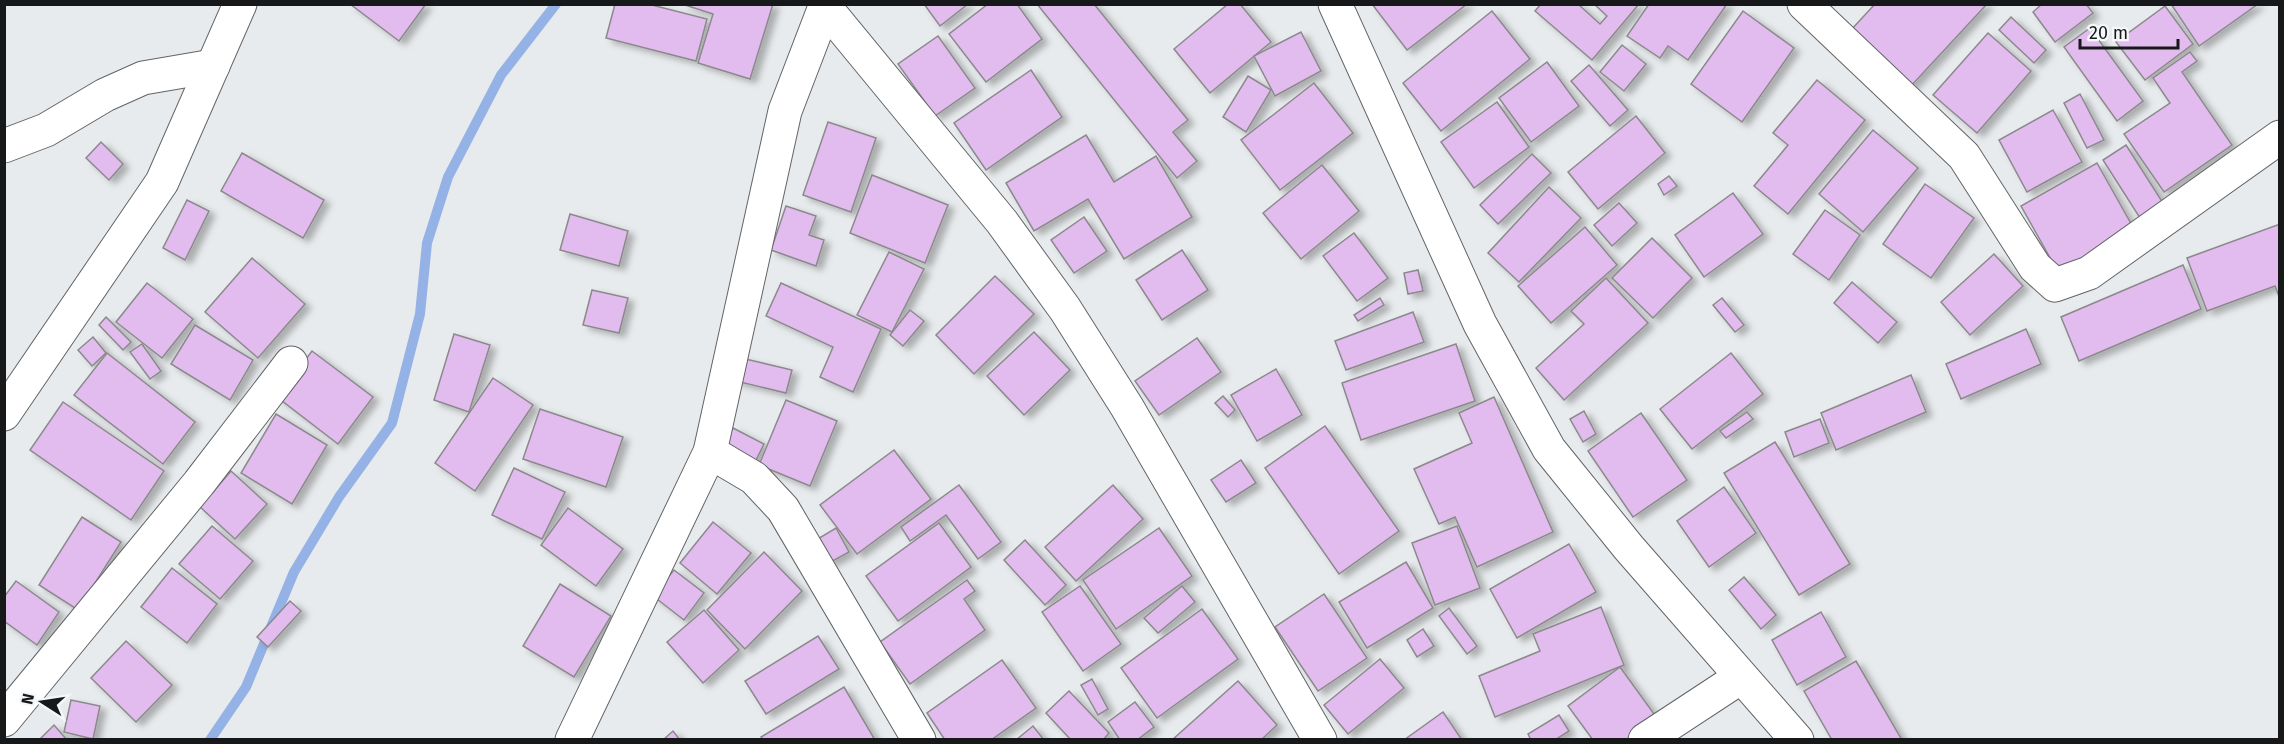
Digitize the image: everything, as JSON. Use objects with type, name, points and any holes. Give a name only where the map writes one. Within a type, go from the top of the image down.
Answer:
[{"type":"street","points":[[4,414],[162,182],[240,4]]},
{"type":"street","points":[[1335,4],[1480,324],[1549,448],[1629,548],[1797,740]]},
{"type":"street","points":[[1804,4],[1964,156],[2035,267],[2055,285],[2089,273],[2280,137]]},
{"type":"street","points":[[572,740],[711,453],[785,111],[826,6],[1002,222],[1065,309],[1127,407],[1320,740]]},
{"type":"street","points":[[4,146],[46,130],[105,95],[143,78],[213,66]]},
{"type":"street","points":[[4,720],[199,483],[291,363]]},
{"type":"street","points":[[711,453],[754,478],[783,509],[919,740]]},
{"type":"street","points":[[1646,740],[1742,677]]},
{"type":"building","points":[[350,4],[426,4],[399,41]]},
{"type":"building","points":[[615,4],[648,4],[707,19],[696,61],[606,38]]},
{"type":"building","points":[[682,4],[773,4],[750,79],[698,63],[713,14]]},
{"type":"building","points":[[924,4],[968,4],[940,26]]},
{"type":"building","points":[[988,4],[1017,4],[1042,39],[986,82],[949,34]]},
{"type":"building","points":[[1037,4],[1094,4],[1188,120],[1173,132],[1197,161],[1177,178]]},
{"type":"building","points":[[1228,4],[1240,4],[1271,42],[1210,93],[1174,49]]},
{"type":"building","points":[[1372,4],[1467,4],[1407,50]]},
{"type":"building","points":[[1541,4],[1578,4],[1600,24],[1607,16],[1594,4],[1639,4],[1592,60],[1535,11]]},
{"type":"building","points":[[1649,4],[1727,4],[1688,60],[1668,46],[1660,58],[1627,36]]},
{"type":"building","points":[[1875,4],[1987,4],[1910,87],[1851,30]]},
{"type":"building","points":[[2042,4],[2086,4],[2093,13],[2055,42],[2033,12]]},
{"type":"building","points":[[2171,4],[2258,4],[2199,46]]},
{"type":"building","points":[[2165,6],[2193,44],[2145,80],[2116,42]]},
{"type":"building","points":[[1492,11],[1530,59],[1441,131],[1403,83]]},
{"type":"building","points":[[1743,11],[1794,48],[1742,122],[1691,84]]},
{"type":"building","points":[[2011,17],[2046,50],[2034,63],[1999,30]]},
{"type":"building","points":[[2090,28],[2143,101],[2117,121],[2064,47]]},
{"type":"building","points":[[1301,32],[1321,71],[1275,96],[1254,56]]},
{"type":"building","points":[[1988,33],[2031,71],[1977,133],[1933,95]]},
{"type":"building","points":[[938,36],[975,88],[935,116],[898,64]]},
{"type":"building","points":[[1622,45],[1646,64],[1624,91],[1600,72]]},
{"type":"building","points":[[2190,52],[2197,61],[2182,72],[2232,145],[2164,192],[2124,134],[2170,103],[2153,78]]},
{"type":"building","points":[[1547,62],[1579,106],[1531,142],[1499,98]]},
{"type":"building","points":[[1589,65],[1628,110],[1610,126],[1571,81]]},
{"type":"building","points":[[1031,70],[1062,117],[986,170],[954,123]]},
{"type":"building","points":[[1248,76],[1271,90],[1246,132],[1223,117]]},
{"type":"building","points":[[1817,80],[1865,120],[1788,214],[1754,186],[1788,145],[1773,133]]},
{"type":"building","points":[[1314,83],[1353,133],[1280,190],[1241,140]]},
{"type":"building","points":[[2080,94],[2104,140],[2087,148],[2064,103]]},
{"type":"building","points":[[1497,102],[1529,147],[1474,188],[1441,142]]},
{"type":"building","points":[[2053,110],[2082,162],[2027,192],[1999,140]]},
{"type":"building","points":[[1636,116],[1665,153],[1598,209],[1568,172]]},
{"type":"building","points":[[828,122],[876,138],[851,212],[803,195]]},
{"type":"building","points":[[1873,130],[1918,168],[1863,232],[1819,194]]},
{"type":"building","points":[[1086,135],[1114,182],[1156,156],[1192,217],[1124,259],[1088,199],[1034,231],[1006,183]]},
{"type":"building","points":[[101,142],[123,164],[109,180],[86,158]]},
{"type":"building","points":[[2126,145],[2163,203],[2140,218],[2103,160]]},
{"type":"building","points":[[242,153],[324,200],[303,238],[221,191]]},
{"type":"building","points":[[1532,154],[1551,173],[1498,224],[1480,205]]},
{"type":"building","points":[[2097,163],[2134,229],[2058,272],[2021,206]]},
{"type":"building","points":[[1322,165],[1359,211],[1301,259],[1263,213]]},
{"type":"building","points":[[872,175],[948,205],[925,263],[850,233]]},
{"type":"building","points":[[1669,176],[1677,186],[1664,195],[1658,184]]},
{"type":"building","points":[[1925,184],[1974,218],[1931,278],[1883,244]]},
{"type":"building","points":[[1549,187],[1581,218],[1519,282],[1488,253]]},
{"type":"building","points":[[1733,193],[1763,234],[1704,277],[1675,235]]},
{"type":"building","points":[[187,200],[209,211],[185,260],[163,248]]},
{"type":"building","points":[[1619,203],[1637,223],[1612,246],[1594,225]]},
{"type":"building","points":[[786,206],[816,216],[809,235],[824,240],[816,266],[771,250]]},
{"type":"building","points":[[1825,210],[1860,235],[1829,280],[1793,254]]},
{"type":"building","points":[[570,214],[628,231],[619,266],[560,250]]},
{"type":"building","points":[[1084,217],[1107,251],[1074,273],[1051,240]]},
{"type":"building","points":[[2280,224],[2280,299],[2275,286],[2207,311],[2187,258]]},
{"type":"building","points":[[1585,227],[1617,265],[1551,323],[1518,286]]},
{"type":"building","points":[[1354,233],[1388,278],[1357,301],[1323,256]]},
{"type":"building","points":[[1652,238],[1692,278],[1653,318],[1612,278]]},
{"type":"building","points":[[1182,250],[1208,290],[1162,320],[1136,280]]},
{"type":"building","points":[[889,252],[924,269],[892,332],[857,315]]},
{"type":"building","points":[[1994,254],[2023,286],[1970,335],[1941,302]]},
{"type":"building","points":[[252,258],[305,304],[258,358],[205,312]]},
{"type":"building","points":[[2183,265],[2201,309],[2079,361],[2061,317]]},
{"type":"building","points":[[1418,270],[1423,291],[1408,294],[1404,273]]},
{"type":"building","points":[[995,276],[1034,314],[974,374],[936,335]]},
{"type":"building","points":[[1606,278],[1648,323],[1564,400],[1536,368],[1584,324],[1571,311]]},
{"type":"building","points":[[1852,282],[1897,322],[1878,343],[1834,303]]},
{"type":"building","points":[[147,283],[193,319],[162,358],[116,322]]},
{"type":"building","points":[[781,283],[881,329],[853,392],[820,377],[833,347],[766,316]]},
{"type":"building","points":[[592,290],[628,298],[619,333],[583,325]]},
{"type":"building","points":[[1380,298],[1384,305],[1358,321],[1354,315]]},
{"type":"building","points":[[1722,298],[1744,325],[1735,332],[1713,305]]},
{"type":"building","points":[[910,310],[924,321],[903,346],[890,335]]},
{"type":"building","points":[[1413,312],[1424,342],[1346,370],[1335,341]]},
{"type":"building","points":[[106,317],[131,342],[123,350],[99,325]]},
{"type":"building","points":[[195,325],[253,360],[230,400],[171,364]]},
{"type":"building","points":[[2026,329],[2041,364],[1961,399],[1946,364]]},
{"type":"building","points":[[1034,332],[1070,370],[1024,415],[987,376]]},
{"type":"building","points":[[454,334],[490,345],[469,412],[434,400]]},
{"type":"building","points":[[93,337],[106,353],[92,366],[78,350]]},
{"type":"building","points":[[1197,338],[1221,372],[1159,415],[1135,381]]},
{"type":"building","points":[[142,344],[161,371],[150,379],[130,352]]},
{"type":"building","points":[[1456,344],[1475,401],[1361,440],[1342,383]]},
{"type":"building","points":[[312,351],[373,397],[338,444],[277,397]]},
{"type":"building","points":[[107,353],[195,422],[163,464],[74,395]]},
{"type":"building","points":[[1731,353],[1763,394],[1692,449],[1660,409]]},
{"type":"building","points":[[737,357],[792,370],[786,393],[732,380]]},
{"type":"building","points":[[1276,369],[1302,415],[1257,441],[1231,395]]},
{"type":"building","points":[[1911,375],[1926,412],[1836,450],[1821,413]]},
{"type":"building","points":[[493,378],[533,405],[475,491],[435,463]]},
{"type":"building","points":[[1223,396],[1235,410],[1228,417],[1215,403]]},
{"type":"building","points":[[1494,397],[1553,532],[1477,567],[1455,517],[1439,524],[1414,469],[1472,443],[1459,413]]},
{"type":"building","points":[[786,400],[837,421],[810,486],[759,465]]},
{"type":"building","points":[[63,402],[164,471],[131,520],[30,450]]},
{"type":"building","points":[[540,409],[623,437],[606,487],[523,459]]},
{"type":"building","points":[[1584,411],[1596,434],[1583,442],[1570,419]]},
{"type":"building","points":[[1747,412],[1753,419],[1726,438],[1720,431]]},
{"type":"building","points":[[1641,413],[1687,480],[1633,517],[1588,451]]},
{"type":"building","points":[[276,414],[327,445],[292,504],[241,473]]},
{"type":"building","points":[[1820,419],[1829,443],[1794,457],[1785,432]]},
{"type":"building","points":[[1325,426],[1399,531],[1339,574],[1265,468]]},
{"type":"building","points":[[733,428],[764,444],[753,466],[722,450]]},
{"type":"building","points":[[1775,442],[1850,564],[1799,595],[1724,473]]},
{"type":"building","points":[[894,450],[931,499],[857,554],[820,505]]},
{"type":"building","points":[[1241,460],[1256,483],[1226,502],[1211,480]]},
{"type":"building","points":[[514,468],[565,492],[542,539],[492,515]]},
{"type":"building","points":[[231,471],[267,504],[235,539],[200,507]]},
{"type":"building","points":[[959,485],[1001,542],[978,559],[946,515],[910,541],[901,527]]},
{"type":"building","points":[[1113,485],[1143,519],[1076,581],[1045,547]]},
{"type":"building","points":[[1724,487],[1756,533],[1709,567],[1677,521]]},
{"type":"building","points":[[568,508],[623,549],[596,586],[541,545]]},
{"type":"building","points":[[82,517],[121,542],[78,610],[39,585]]},
{"type":"building","points":[[713,522],[751,553],[717,594],[680,563]]},
{"type":"building","points":[[939,523],[971,567],[898,621],[866,576]]},
{"type":"building","points":[[212,526],[253,561],[220,599],[179,564]]},
{"type":"building","points":[[1457,526],[1480,588],[1435,605],[1412,543]]},
{"type":"building","points":[[836,528],[849,552],[829,563],[816,540]]},
{"type":"building","points":[[1159,528],[1192,576],[1116,629],[1083,580]]},
{"type":"building","points":[[1025,540],[1066,585],[1045,605],[1004,560]]},
{"type":"building","points":[[1569,544],[1596,592],[1517,638],[1490,589]]},
{"type":"building","points":[[764,552],[802,591],[745,649],[707,610]]},
{"type":"building","points":[[1406,562],[1433,608],[1367,648],[1339,602]]},
{"type":"building","points":[[172,568],[217,604],[187,643],[141,607]]},
{"type":"building","points":[[674,570],[704,593],[684,620],[653,596]]},
{"type":"building","points":[[1744,577],[1776,615],[1761,629],[1729,590]]},
{"type":"building","points":[[967,580],[975,591],[964,599],[985,630],[910,684],[880,642]]},
{"type":"building","points":[[16,581],[59,612],[37,645],[4,621],[4,597]]},
{"type":"building","points":[[560,584],[611,616],[574,677],[523,646]]},
{"type":"building","points":[[1080,586],[1121,644],[1083,671],[1042,612]]},
{"type":"building","points":[[1182,586],[1195,602],[1158,633],[1144,618]]},
{"type":"building","points":[[1324,594],[1367,658],[1318,691],[1275,627]]},
{"type":"building","points":[[290,601],[301,611],[268,647],[257,637]]},
{"type":"building","points":[[1601,607],[1624,665],[1495,717],[1479,676],[1540,651],[1533,634]]},
{"type":"building","points":[[1449,608],[1477,646],[1467,654],[1439,616]]},
{"type":"building","points":[[1202,609],[1238,659],[1157,718],[1121,668]]},
{"type":"building","points":[[704,610],[739,650],[703,683],[667,642]]},
{"type":"building","points":[[1821,612],[1846,657],[1797,685],[1772,640]]},
{"type":"building","points":[[1423,629],[1434,646],[1417,657],[1407,640]]},
{"type":"building","points":[[818,636],[839,669],[766,714],[745,681]]},
{"type":"building","points":[[126,641],[172,685],[136,722],[91,678]]},
{"type":"building","points":[[1380,659],[1404,688],[1348,734],[1324,705]]},
{"type":"building","points":[[1002,660],[1036,708],[991,740],[945,740],[927,713]]},
{"type":"building","points":[[1856,661],[1902,740],[1832,740],[1804,691]]},
{"type":"building","points":[[1620,667],[1657,718],[1627,740],[1593,740],[1568,706]]},
{"type":"building","points":[[1092,679],[1108,709],[1098,715],[1081,685]]},
{"type":"building","points":[[1238,681],[1277,725],[1261,740],[1172,740]]},
{"type":"building","points":[[844,687],[875,740],[763,740],[761,737]]},
{"type":"building","points":[[1069,691],[1109,733],[1103,740],[1071,740],[1046,713]]},
{"type":"building","points":[[71,700],[100,706],[93,739],[64,732]]},
{"type":"building","points":[[1135,702],[1154,727],[1137,740],[1120,740],[1108,722]]},
{"type":"building","points":[[1443,712],[1462,740],[1404,740]]},
{"type":"building","points":[[1559,715],[1569,731],[1555,740],[1531,740],[1528,734]]},
{"type":"building","points":[[54,725],[67,740],[39,740]]},
{"type":"building","points":[[1033,726],[1044,740],[1016,740]]},
{"type":"building","points":[[673,731],[680,740],[663,740]]},
{"type":"waterway","points":[[210,740],[246,687],[294,572],[339,497],[392,423],[420,314],[427,243],[448,177],[501,75],[556,4]]}]
